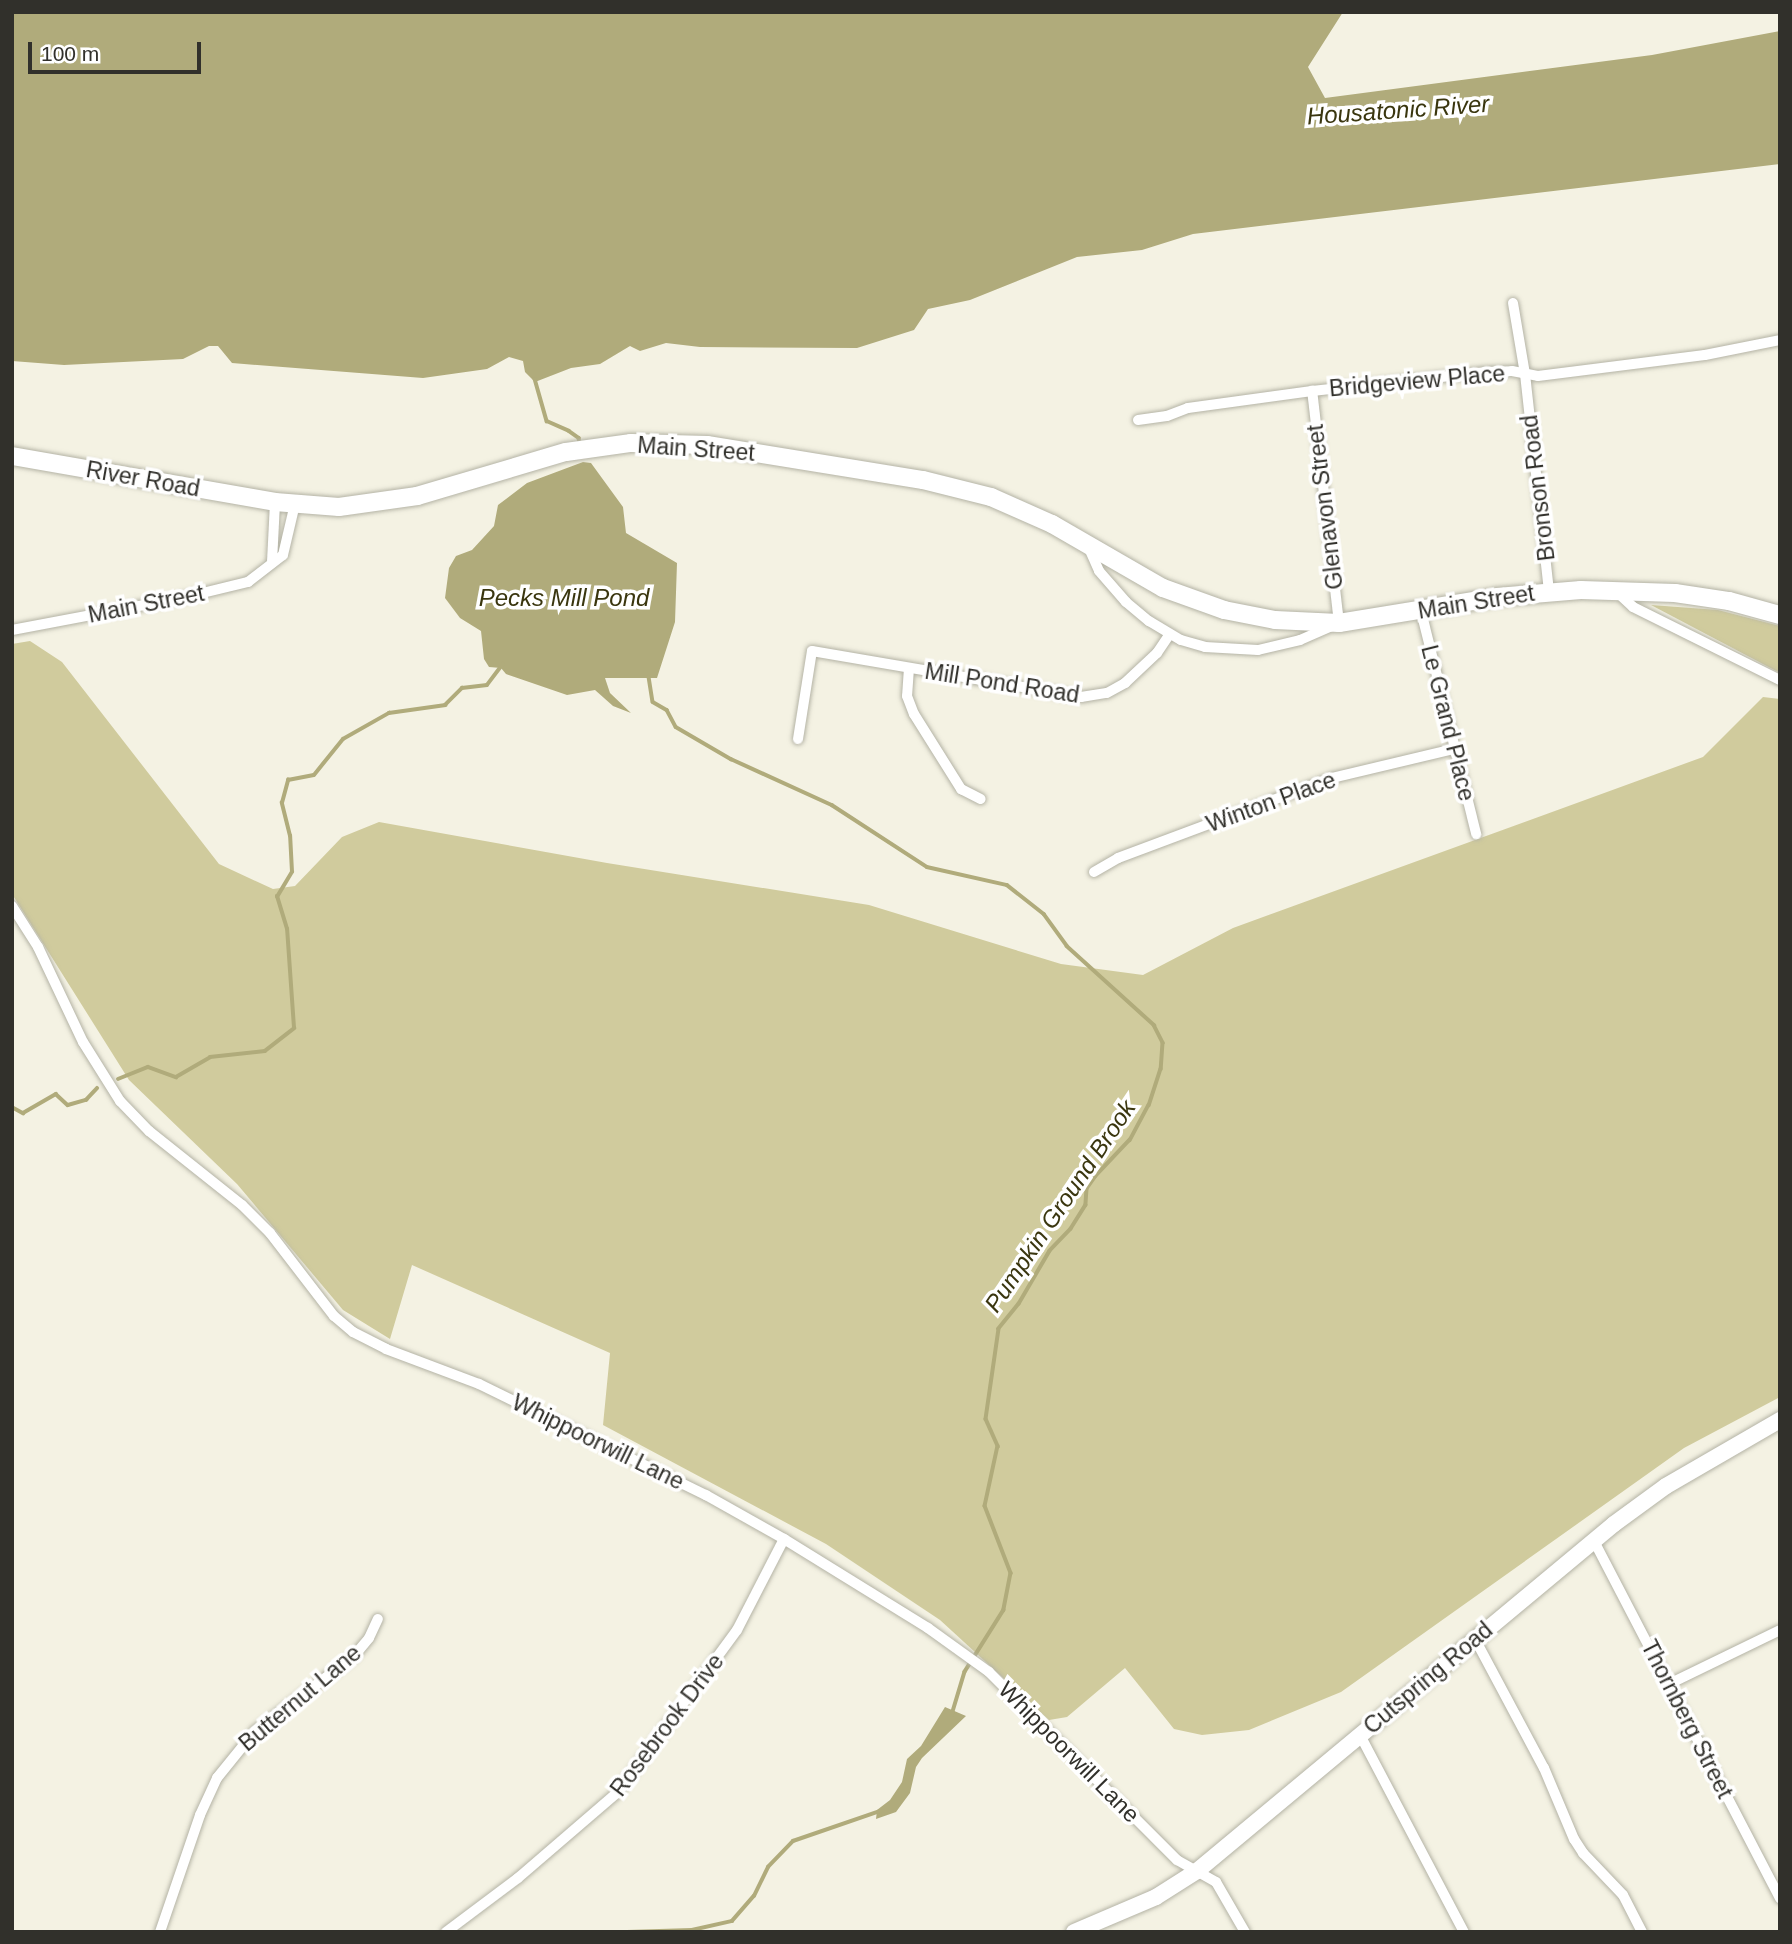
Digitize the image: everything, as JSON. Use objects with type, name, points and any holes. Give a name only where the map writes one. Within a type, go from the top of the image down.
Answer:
[{"type":"main road","name":"Main Street","points":[[275,502],[340,506],[394,501],[580,450],[631,443],[707,445],[923,480],[968,490],[1013,505],[1163,588],[1224,610],[1275,620],[1339,623],[1549,591],[1614,590],[1675,593],[1728,601],[1780,615]]},
{"type":"main road","name":"River Road","points":[[12,456],[275,502]]},
{"type":"street","name":"Bronson Road","points":[[1513,303],[1524,374],[1549,591]]},
{"type":"street","name":"Bridgeview Place","points":[[1138,421],[1167,416],[1188,408],[1312,391],[1487,372],[1538,376],[1705,355],[1780,340]]},
{"type":"street","name":"Glenavon Street","points":[[1312,391],[1339,623]]},
{"type":"street","points":[[272,562],[275,502]]},
{"type":"street","name":"Main Street","points":[[12,630],[229,588],[256,577],[285,552],[295,504]]},
{"type":"street","name":"Main Street","points":[[1088,546],[1100,571],[1121,596],[1169,635],[1205,647],[1258,650],[1290,644],[1339,623]]},
{"type":"street","points":[[1614,590],[1633,607],[1780,680]]},
{"type":"street","name":"Le Grand Place","points":[[1421,611],[1476,834]]},
{"type":"street","name":"Mill Pond Road","points":[[798,739],[812,651],[1081,697],[1100,696],[1132,677],[1157,653],[1169,635]]},
{"type":"street","points":[[909,668],[907,696],[914,715],[961,789],[981,799]]},
{"type":"street","name":"Winton Place","points":[[1094,872],[1118,858],[1332,778],[1454,749]]},
{"type":"street","name":"Whippoorwill Lane","points":[[12,906],[38,947],[83,1042],[120,1101],[149,1131],[242,1205],[270,1233],[334,1316],[353,1332],[386,1349],[479,1384],[665,1474],[785,1539],[959,1649],[989,1672],[1177,1860],[1216,1882],[1245,1932]]},
{"type":"street","name":"Cutspring Road","points":[[1083,1930],[1156,1897],[1197,1871],[1594,1541],[1665,1486],[1780,1420]]},
{"type":"street","name":"Rosebrook Drive","points":[[446,1932],[491,1900],[618,1792],[737,1630],[785,1539]]},
{"type":"street","name":"Thornberg Street","points":[[1594,1541],[1780,1898]]},
{"type":"street","name":"Butternut Lane","points":[[160,1932],[200,1815],[217,1778],[255,1731],[354,1656],[369,1638],[378,1619]]},
{"type":"street","points":[[1670,1684],[1780,1630]]},
{"type":"street","points":[[1475,1639],[1544,1768],[1574,1839],[1583,1853],[1623,1895],[1642,1932]]},
{"type":"street","points":[[1360,1735],[1464,1932]]},
{"type":"shaded area","points":[[1651,605],[1718,610],[1780,626],[1780,673]]},
{"type":"shaded area","points":[[30,641],[62,662],[219,864],[273,889],[295,886],[342,837],[379,822],[607,863],[869,905],[1061,964],[1143,975],[1233,928],[1703,757],[1763,697],[1780,699],[1780,1397],[1684,1448],[1341,1692],[1249,1730],[1202,1735],[1174,1729],[1125,1668],[1067,1717],[1049,1720],[940,1620],[826,1544],[603,1425],[610,1353],[412,1265],[390,1339],[343,1310],[237,1184],[129,1080],[12,894],[12,644]]},
{"type":"water","name":"Housatonic River","points":[[12,12],[1343,12],[1308,67],[1325,98],[1652,55],[1780,31],[1780,164],[1193,234],[1142,250],[1077,257],[970,300],[928,309],[914,330],[857,348],[700,347],[666,343],[640,351],[630,346],[600,364],[571,368],[535,382],[525,372],[523,361],[509,357],[487,369],[423,378],[232,363],[218,346],[209,346],[183,359],[64,365],[12,361]]},
{"type":"water","name":"Pecks Mill Pond","points":[[583,462],[591,463],[623,507],[626,533],[677,563],[675,622],[657,678],[605,678],[610,693],[631,713],[613,706],[595,690],[567,695],[506,674],[501,668],[489,667],[484,659],[481,631],[460,618],[445,598],[449,568],[456,556],[472,550],[494,526],[498,505],[527,483]]},
{"type":"water","points":[[945,1707],[966,1716],[922,1758],[916,1767],[910,1793],[896,1812],[876,1819],[877,1810],[890,1800],[902,1782],[907,1759],[921,1746]]},
{"type":"waterway","points":[[535,379],[547,421],[569,431],[579,438],[580,444]]},
{"type":"waterway","points":[[118,1079],[148,1067],[176,1077],[210,1057],[265,1051],[294,1028],[287,929],[277,897],[292,872],[290,836],[282,803],[288,780],[314,775],[343,739],[389,713],[445,705],[462,688],[487,685],[503,664]]},
{"type":"waterway","name":"Pumpkin Ground Brook","points":[[649,677],[653,702],[667,710],[676,727],[731,759],[832,805],[927,867],[1007,885],[1044,914],[1067,946],[1154,1025],[1163,1043],[1161,1069],[1149,1105],[1130,1140],[1096,1176],[1087,1189],[1086,1205],[1071,1229],[1050,1251],[1019,1304],[999,1329],[986,1419],[998,1446],[985,1506],[1011,1573],[1004,1610],[965,1672],[952,1715]]},
{"type":"waterway","points":[[12,1107],[23,1113],[56,1094],[68,1105],[86,1100],[97,1088]]},
{"type":"waterway","name":"Pumpkin Ground Brook","points":[[627,1932],[692,1930],[732,1921],[754,1896],[768,1867],[793,1841],[880,1811]]}]
